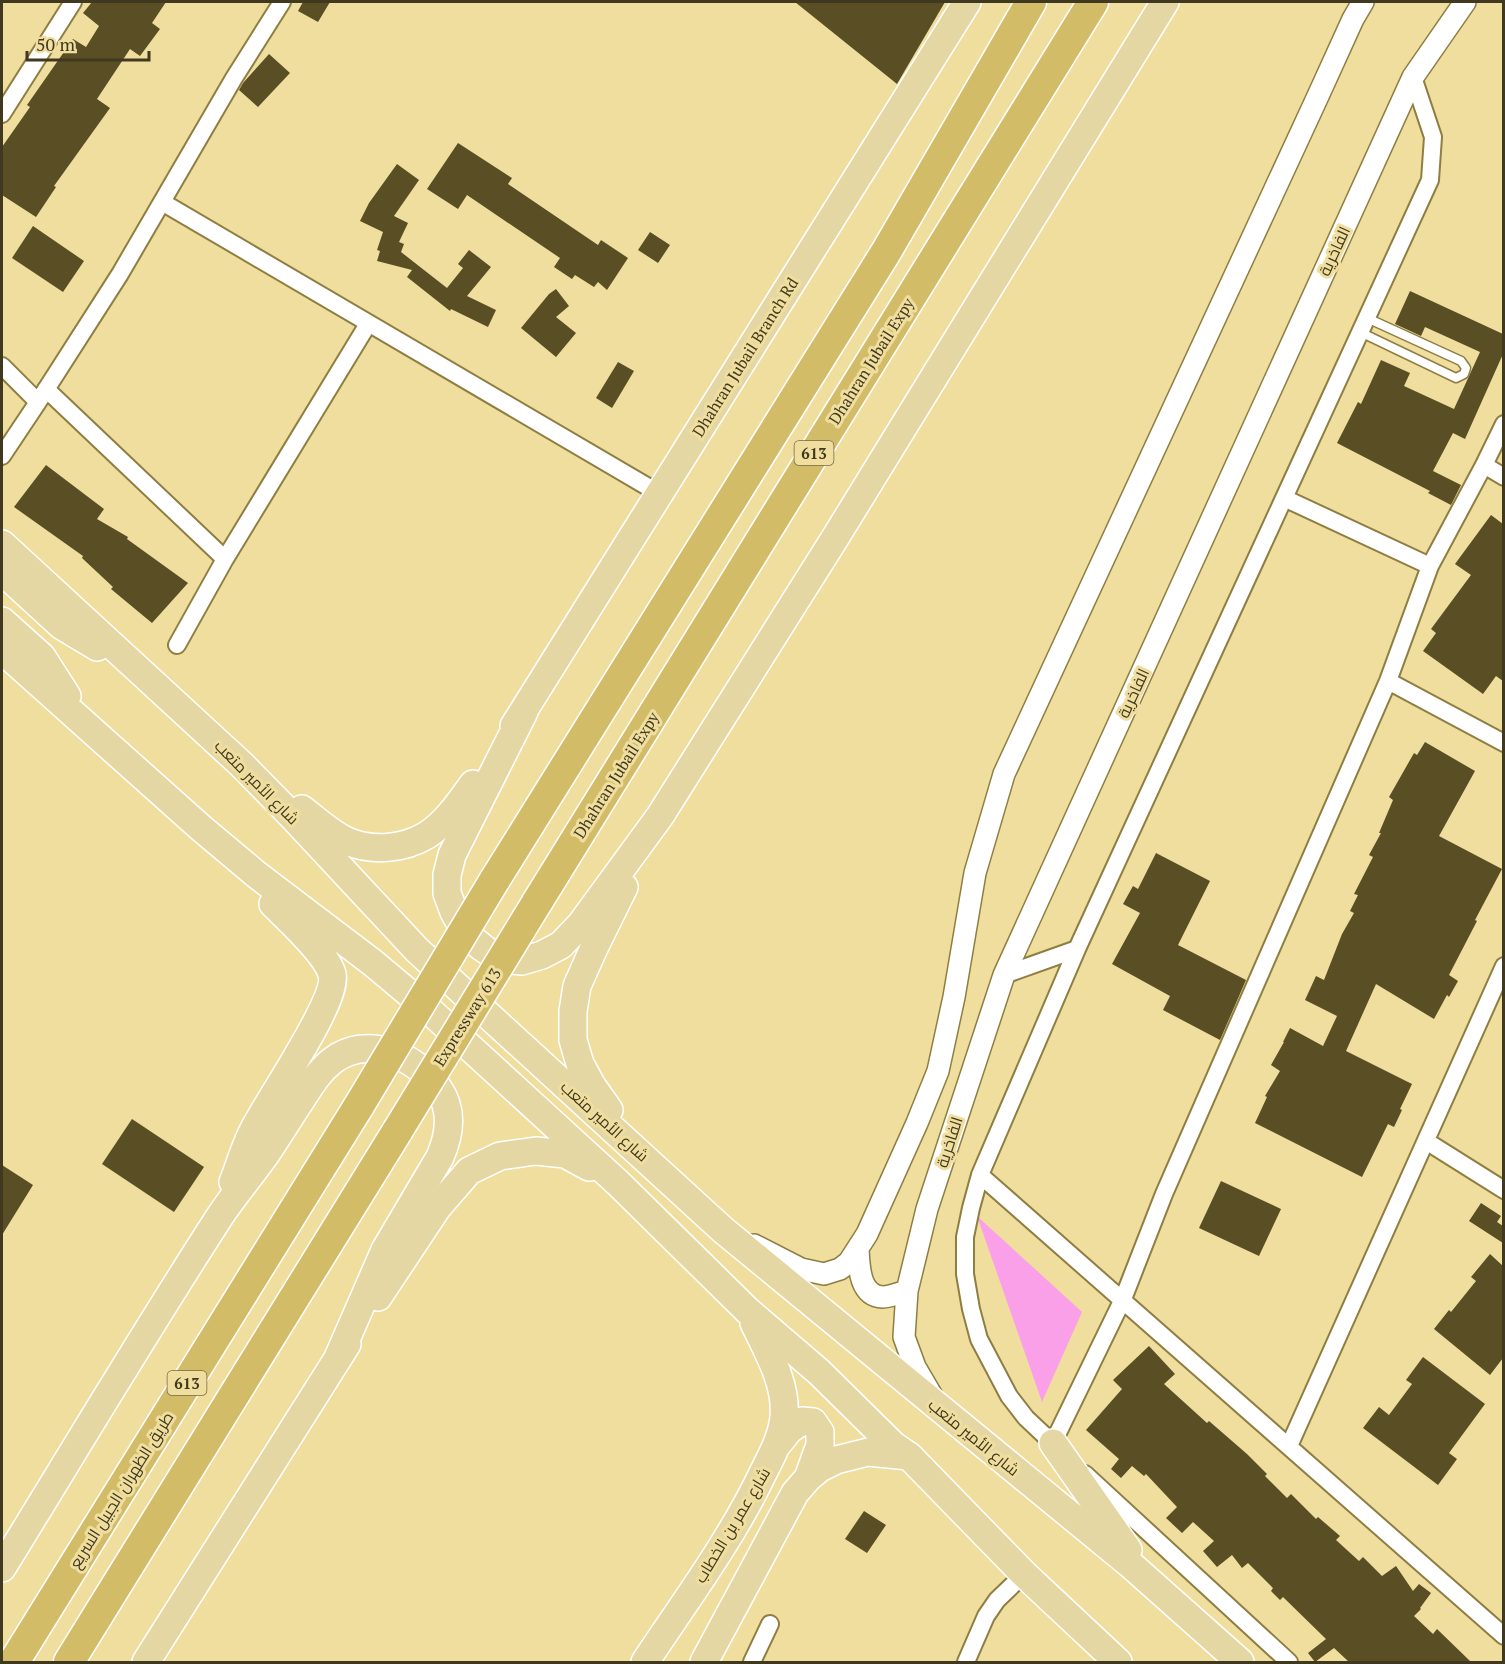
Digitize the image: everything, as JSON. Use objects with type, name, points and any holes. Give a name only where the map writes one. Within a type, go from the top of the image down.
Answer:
[{"type":"highway","name":"طريق الظهران الجبيل السريع","points":[[14,1662],[360,1104],[494,881],[886,252],[1030,2]]},
{"type":"highway","name":"Dhahran Jubail Expy","points":[[536,904],[1093,2]]},
{"type":"highway","name":"Expressway 613","points":[[69,1662],[536,904]]},
{"type":"main road","name":"Dhahran Jubail Branch Rd","points":[[524,712],[967,2]]},
{"type":"main road","points":[[524,712],[452,855],[447,875],[447,893],[454,912],[467,935],[499,959],[522,961],[542,956],[561,945],[581,924],[660,816],[835,538],[1165,2]]},
{"type":"main road","name":"شارع الأمير متعب","points":[[2,544],[242,765],[417,950],[723,1230],[1131,1565],[1240,1662]]},
{"type":"main road","points":[[2,571],[62,626],[142,674]]},
{"type":"main road","points":[[2,621],[42,657],[85,724]]},
{"type":"main road","points":[[2,650],[201,828],[257,875],[373,963],[413,997],[618,1183],[748,1311],[819,1372],[893,1445],[909,1456],[1024,1574],[1118,1662]]},
{"type":"main road","points":[[242,765],[346,841],[375,848],[396,847],[428,835],[453,811],[524,712]]},
{"type":"main road","points":[[639,1152],[591,1086],[580,1064],[573,1040],[573,1011],[577,986],[589,959],[660,816]]},
{"type":"main road","points":[[201,828],[311,943],[332,973],[333,985],[320,1016],[251,1135],[222,1214]]},
{"type":"main road","points":[[2,1568],[222,1214],[266,1153],[315,1078],[333,1060],[355,1050],[372,1048],[396,1053],[423,1071],[438,1088],[447,1105],[449,1124],[447,1141],[440,1157],[385,1250],[337,1359]]},
{"type":"main road","points":[[146,1662],[337,1359],[437,1208],[469,1171],[500,1156],[536,1151],[565,1154],[618,1183]]},
{"type":"main road","name":"شارع عمر بن الخطاب","points":[[645,1662],[734,1527],[777,1445],[784,1417],[782,1388],[774,1364],[748,1311]]},
{"type":"main road","points":[[777,1445],[789,1430],[802,1421],[813,1422],[820,1432],[820,1445],[808,1478]]},
{"type":"main road","points":[[1053,1443],[1151,1583]]},
{"type":"main road","points":[[704,1662],[795,1493],[808,1478],[820,1468],[836,1460],[868,1452],[909,1456]]},
{"type":"street","points":[[2,114],[73,2]]},
{"type":"street","points":[[2,456],[120,274],[234,78],[282,2]]},
{"type":"street","points":[[723,1230],[801,1269],[824,1274],[840,1269],[849,1262],[867,1234],[938,1071],[954,997],[975,873],[1004,774],[1353,19],[1363,2]]},
{"type":"street","name":"الفاخرية","points":[[940,1409],[915,1367],[904,1337],[907,1291],[927,1209],[1004,975],[1413,77],[1465,2]]},
{"type":"street","points":[[1289,1662],[1026,1419],[1010,1396],[980,1339],[971,1309],[965,1274],[965,1237],[981,1175],[1077,948],[1430,180],[1433,136],[1413,77]]},
{"type":"street","points":[[162,202],[660,494]]},
{"type":"street","points":[[177,645],[225,559],[368,324]]},
{"type":"street","points":[[2,366],[42,396],[225,559]]},
{"type":"street","points":[[1053,1443],[1123,1299],[1169,1183],[1388,681],[1430,566],[1484,465],[1503,424]]},
{"type":"street","points":[[1484,465],[1503,477]]},
{"type":"street","points":[[1284,498],[1430,566]]},
{"type":"street","points":[[1388,681],[1503,743]]},
{"type":"street","points":[[1004,975],[1077,948]]},
{"type":"street","points":[[1288,1446],[1503,966]]},
{"type":"street","points":[[1426,1141],[1503,1190]]},
{"type":"street","points":[[981,1175],[1503,1636]]},
{"type":"street","points":[[858,1249],[860,1276],[866,1288],[882,1297],[907,1291]]},
{"type":"street","points":[[966,1662],[986,1616],[997,1600],[1024,1574]]},
{"type":"street","points":[[752,1662],[770,1624]]},
{"type":"lane","points":[[1363,325],[1461,361],[1466,368],[1464,374],[1456,378],[1363,325]]},
{"type":"shaded area","points":[[977,1216],[1082,1312],[1042,1402]]},
{"type":"building","points":[[92,2],[166,2],[152,23],[160,29],[140,56],[130,49],[97,99],[110,108],[54,186],[56,187],[36,217],[2,195],[2,147],[30,107],[27,105],[73,39],[86,47],[99,26],[83,13]]},
{"type":"building","points":[[303,2],[330,2],[318,22],[298,11]]},
{"type":"building","points":[[795,2],[945,2],[897,84]]},
{"type":"building","points":[[269,54],[290,73],[258,107],[239,90]]},
{"type":"building","points":[[458,143],[512,178],[508,184],[598,245],[601,240],[628,258],[607,290],[598,282],[594,287],[575,275],[572,279],[554,267],[560,258],[467,195],[458,209],[427,189]]},
{"type":"building","points":[[397,164],[419,180],[394,216],[408,223],[399,242],[404,244],[401,252],[447,288],[463,268],[458,264],[469,250],[491,267],[467,296],[496,310],[488,327],[451,309],[450,311],[407,277],[412,270],[377,261],[380,251],[377,250],[383,232],[360,221],[369,203]]},
{"type":"building","points":[[33,226],[84,261],[63,292],[12,258]]},
{"type":"building","points":[[650,232],[670,245],[658,263],[638,250]]},
{"type":"building","points":[[556,289],[569,306],[556,317],[576,333],[556,357],[521,328],[549,294]]},
{"type":"building","points":[[1410,291],[1503,334],[1503,354],[1465,439],[1453,433],[1433,471],[1461,485],[1451,505],[1428,493],[1430,491],[1337,443],[1358,402],[1361,404],[1381,360],[1410,373],[1404,386],[1454,409],[1480,352],[1425,327],[1421,336],[1395,324]]},
{"type":"building","points":[[618,362],[634,371],[612,408],[596,398]]},
{"type":"building","points":[[46,465],[104,509],[97,519],[128,537],[127,539],[188,583],[152,623],[111,589],[113,587],[82,558],[83,556],[14,507]]},
{"type":"building","points":[[1491,515],[1503,524],[1503,681],[1496,676],[1483,694],[1423,651],[1436,633],[1431,629],[1471,575],[1455,564]]},
{"type":"building","points":[[1425,742],[1475,771],[1439,836],[1502,869],[1449,975],[1458,981],[1449,997],[1447,995],[1434,1019],[1376,984],[1346,1051],[1412,1084],[1394,1127],[1388,1124],[1362,1177],[1255,1123],[1267,1097],[1265,1096],[1280,1071],[1271,1065],[1290,1028],[1323,1046],[1337,1016],[1305,1000],[1316,976],[1324,980],[1342,934],[1354,913],[1350,911],[1358,895],[1354,894],[1373,857],[1369,855],[1381,833],[1379,833],[1393,800],[1389,797],[1414,753],[1417,755]]},
{"type":"building","points":[[1156,853],[1210,881],[1178,945],[1246,980],[1220,1040],[1163,1010],[1170,996],[1112,964],[1140,913],[1123,904],[1133,886],[1138,889]]},
{"type":"building","points":[[132,1119],[204,1167],[174,1212],[102,1164]]},
{"type":"building","points":[[2,1165],[33,1185],[2,1235]]},
{"type":"building","points":[[1221,1181],[1281,1209],[1259,1256],[1199,1228]]},
{"type":"building","points":[[1481,1203],[1501,1216],[1497,1222],[1503,1226],[1503,1243],[1469,1221]]},
{"type":"building","points":[[1490,1254],[1503,1266],[1503,1358],[1490,1375],[1434,1329],[1476,1281],[1471,1277]]},
{"type":"building","points":[[1149,1346],[1175,1374],[1164,1384],[1207,1423],[1209,1421],[1247,1454],[1287,1498],[1291,1494],[1316,1519],[1318,1517],[1340,1536],[1336,1540],[1359,1561],[1363,1557],[1382,1576],[1396,1566],[1413,1591],[1419,1584],[1431,1593],[1414,1616],[1433,1634],[1437,1629],[1471,1662],[1349,1662],[1334,1648],[1315,1662],[1308,1653],[1326,1639],[1283,1597],[1280,1600],[1271,1591],[1273,1588],[1248,1563],[1242,1568],[1232,1555],[1217,1567],[1203,1551],[1214,1541],[1193,1522],[1182,1533],[1166,1518],[1177,1507],[1146,1474],[1144,1476],[1132,1466],[1121,1478],[1111,1469],[1119,1459],[1086,1430],[1122,1389],[1113,1380]]},
{"type":"building","points":[[1423,1357],[1485,1404],[1449,1453],[1457,1459],[1438,1485],[1363,1428],[1379,1407],[1389,1415],[1412,1384],[1406,1380]]},
{"type":"building","points":[[864,1511],[886,1525],[867,1553],[845,1539]]}]
